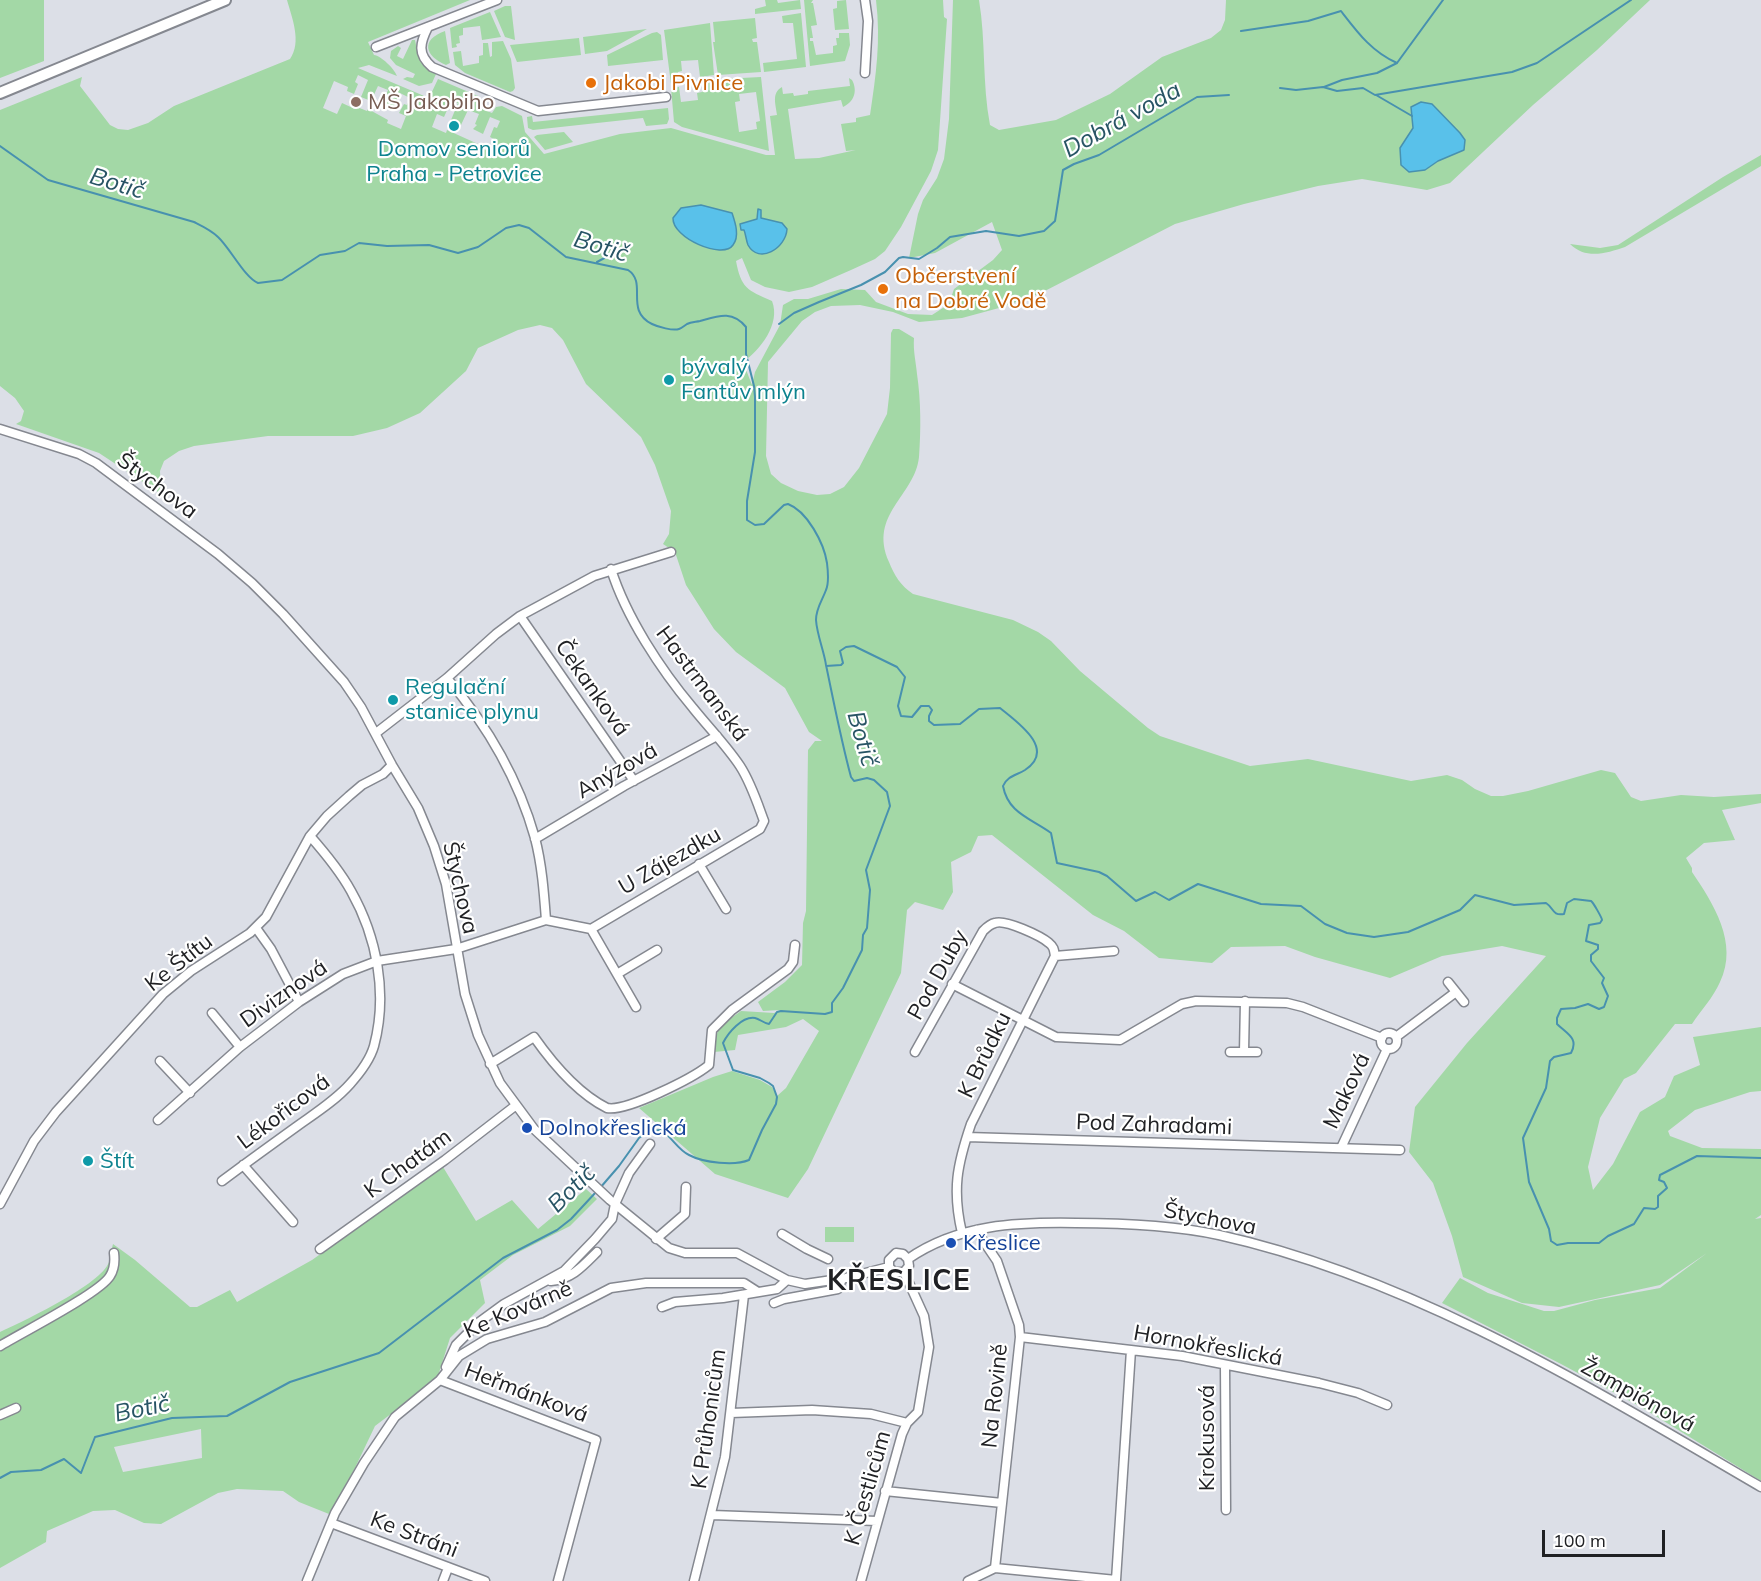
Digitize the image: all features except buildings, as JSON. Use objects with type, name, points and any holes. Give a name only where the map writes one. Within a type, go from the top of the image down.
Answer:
[{"type":"main road","points":[[0,93],[225,0]]},
{"type":"street","points":[[376,47],[497,0]]},
{"type":"street","points":[[865,0],[868,32],[865,73]]},
{"type":"street","points":[[428,27],[420,50],[425,61],[432,67],[534,110],[666,97]]},
{"type":"street","name":"Štychova","points":[[0,429],[80,454],[96,463],[219,554],[283,615],[344,682],[418,808],[434,846],[446,884],[465,994],[490,1064],[515,1106],[534,1129],[612,1202],[669,1248],[686,1253],[737,1253],[787,1280],[805,1284],[842,1279],[889,1267],[889,1260],[893,1254],[903,1254],[908,1258],[928,1246],[962,1233],[1011,1223],[1082,1223],[1168,1227],[1218,1235],[1300,1257],[1377,1284],[1495,1339]]},
{"type":"street","points":[[376,733],[447,678],[496,633],[520,616],[594,576],[671,552]]},
{"type":"street","name":"Hastrmanská","points":[[611,569],[625,601],[656,657],[678,689],[741,767],[764,821]]},
{"type":"street","name":"Čekanková","points":[[520,616],[634,781]]},
{"type":"street","points":[[447,678],[493,740],[524,806],[535,839],[544,890],[546,920]]},
{"type":"street","name":"Anýzová","points":[[535,839],[717,736]]},
{"type":"street","name":"Ke Štítu","points":[[0,1204],[34,1141],[56,1112],[163,994],[191,971],[256,928],[273,906],[310,836],[349,796],[362,785],[383,774],[392,765]]},
{"type":"street","name":"U Zájezdku","points":[[591,929],[760,829],[764,821]]},
{"type":"street","name":"Lékořicová","points":[[222,1181],[320,1110],[349,1086],[366,1064],[374,1047],[381,997],[377,961],[363,916],[352,891],[331,859],[310,836]]},
{"type":"street","points":[[699,864],[726,909]]},
{"type":"street","points":[[456,949],[546,920],[591,929],[636,1007]]},
{"type":"street","name":"Pod Duby","points":[[915,1052],[982,931],[995,922],[1006,922],[1048,942],[1054,949],[1055,956]]},
{"type":"street","points":[[256,928],[271,949],[300,1002]]},
{"type":"street","points":[[490,1064],[534,1037],[573,1083],[607,1108],[619,1107],[678,1085],[709,1065],[712,1030],[732,1010],[788,969],[793,962],[795,945]]},
{"type":"street","name":"Diviznová","points":[[158,1120],[240,1047],[300,1002],[343,974],[377,961],[456,949]]},
{"type":"street","points":[[617,974],[657,950]]},
{"type":"street","points":[[1055,956],[1113,951]]},
{"type":"street","name":"K Brůdku","points":[[962,1233],[957,1206],[956,1175],[960,1153],[1055,956]]},
{"type":"street","points":[[1448,982],[1464,1002]]},
{"type":"street","points":[[952,984],[1056,1037],[1120,1040],[1182,1004],[1196,1001],[1245,1001],[1287,1003],[1303,1007],[1382,1038]]},
{"type":"street","name":"Maková","points":[[1396,1037],[1456,992]]},
{"type":"street","points":[[1244,1052],[1245,1001]]},
{"type":"street","points":[[213,1013],[240,1047]]},
{"type":"street","name":"Maková","points":[[1387,1049],[1382,1044],[1382,1038],[1388,1034],[1396,1037]]},
{"type":"street","name":"Maková","points":[[1387,1049],[1396,1045],[1396,1037]]},
{"type":"street","name":"Maková","points":[[1341,1148],[1387,1049]]},
{"type":"street","points":[[1230,1052],[1257,1052]]},
{"type":"street","points":[[160,1061],[190,1093]]},
{"type":"street","name":"K Chatám","points":[[320,1249],[445,1160],[515,1106]]},
{"type":"street","name":"Pod Zahradami","points":[[967,1137],[1400,1149]]},
{"type":"street","points":[[440,1380],[456,1345],[478,1323],[504,1304],[564,1271],[595,1239],[612,1219],[612,1202],[650,1144]]},
{"type":"street","points":[[243,1165],[293,1222]]},
{"type":"street","points":[[656,1239],[685,1214],[686,1187]]},
{"type":"street","name":"Na Rovině","points":[[976,1230],[997,1261],[1019,1325],[1020,1337],[995,1568]]},
{"type":"street","points":[[782,1234],[828,1259]]},
{"type":"street","points":[[544,1281],[570,1276],[597,1252]]},
{"type":"street","points":[[0,1346],[92,1292],[110,1277],[115,1263],[114,1253]]},
{"type":"street","points":[[889,1267],[894,1272],[904,1272],[909,1266],[908,1258]]},
{"type":"street","name":"K Čestlicům","points":[[861,1581],[876,1521],[907,1422],[918,1412],[929,1347],[924,1316],[904,1272]]},
{"type":"street","points":[[774,1303],[838,1289],[842,1279]]},
{"type":"street","points":[[662,1307],[675,1302],[777,1289],[787,1280]]},
{"type":"street","name":"Ke Kovárně","points":[[307,1581],[331,1523],[364,1463],[396,1417],[440,1380],[459,1356],[487,1339],[545,1322],[611,1288],[646,1282],[744,1283],[758,1292]]},
{"type":"street","name":"K Průhonicům","points":[[694,1581],[725,1457],[744,1295]]},
{"type":"street","name":"Hornokřeslická","points":[[1020,1337],[1182,1356],[1348,1390],[1387,1405]]},
{"type":"street","name":"Žampiónová","points":[[1495,1339],[1761,1487]]},
{"type":"street","points":[[968,1581],[995,1568],[1116,1580],[1131,1350]]},
{"type":"street","name":"Krokusová","points":[[1225,1366],[1226,1510]]},
{"type":"street","name":"Heřmánková","points":[[440,1380],[596,1440],[558,1581]]},
{"type":"street","points":[[0,1415],[16,1408]]},
{"type":"street","points":[[731,1413],[812,1410],[871,1414],[907,1422]]},
{"type":"street","points":[[885,1491],[1002,1503]]},
{"type":"street","points":[[712,1515],[876,1521]]},
{"type":"street","name":"Ke Stráni","points":[[331,1523],[485,1581]]},
{"type":"street","points":[[443,1581],[448,1568]]},
{"type":"green space","points":[[0,0],[44,0],[44,61],[0,78]]},
{"type":"green space","points":[[287,0],[470,0],[368,42],[374,55],[387,63],[397,76],[369,65],[358,68],[429,98],[438,79],[478,96],[481,101],[480,108],[492,113],[496,107],[502,106],[522,116],[525,132],[544,154],[620,134],[671,128],[766,155],[775,155],[770,116],[777,115],[776,92],[782,87],[783,94],[793,93],[794,96],[808,94],[808,91],[850,86],[849,78],[852,80],[855,88],[854,96],[843,107],[841,100],[788,109],[795,159],[819,158],[856,150],[846,151],[841,124],[856,122],[856,118],[870,115],[878,44],[876,0],[943,0],[944,17],[947,19],[938,150],[931,171],[901,227],[885,251],[875,259],[812,287],[789,292],[765,287],[751,280],[742,258],[736,261],[740,277],[746,287],[772,301],[774,310],[774,319],[767,336],[756,351],[743,362],[752,385],[755,372],[780,325],[783,305],[794,299],[808,299],[841,289],[865,290],[876,302],[908,314],[932,315],[949,304],[954,289],[993,260],[1002,250],[992,222],[935,253],[909,258],[918,214],[944,159],[949,119],[953,0],[979,0],[990,125],[999,130],[1056,120],[1110,94],[1162,57],[1211,38],[1221,30],[1225,20],[1226,0],[1650,0],[1450,183],[1427,190],[1362,179],[1318,186],[1244,204],[1175,224],[1039,294],[962,318],[919,322],[893,312],[860,305],[831,306],[815,312],[802,321],[768,362],[766,456],[771,474],[781,483],[798,491],[817,495],[830,494],[844,487],[859,468],[887,414],[891,333],[893,329],[899,329],[914,338],[920,426],[916,471],[888,518],[884,531],[884,545],[896,576],[913,594],[1013,620],[1038,632],[1051,641],[1080,671],[1160,736],[1250,766],[1308,759],[1411,781],[1447,775],[1462,780],[1491,796],[1528,791],[1601,770],[1615,773],[1631,797],[1641,801],[1681,795],[1714,797],[1761,794],[1761,803],[1722,810],[1735,840],[1704,843],[1686,858],[1715,910],[1725,938],[1727,953],[1720,982],[1692,1024],[1675,1024],[1636,1073],[1624,1079],[1600,1118],[1588,1167],[1593,1190],[1613,1164],[1640,1112],[1665,1097],[1674,1076],[1700,1065],[1693,1037],[1761,1027],[1761,1091],[1750,1092],[1695,1110],[1668,1131],[1670,1136],[1702,1148],[1761,1149],[1761,1215],[1755,1219],[1761,1218],[1761,1481],[1641,1407],[1442,1303],[1460,1278],[1488,1293],[1544,1311],[1554,1311],[1595,1300],[1660,1288],[1707,1253],[1660,1285],[1559,1307],[1522,1303],[1463,1277],[1452,1236],[1433,1183],[1409,1152],[1415,1107],[1467,1043],[1546,956],[1502,946],[1442,956],[1390,978],[1285,946],[1231,947],[1212,963],[1159,958],[1124,931],[1093,915],[992,835],[978,836],[971,852],[951,862],[953,892],[943,910],[915,902],[907,910],[901,973],[808,1169],[788,1198],[715,1174],[639,1108],[732,1071],[760,1080],[772,1087],[777,1096],[786,1088],[819,1031],[803,1019],[786,1027],[738,1035],[735,1050],[714,1052],[715,1039],[720,1026],[741,1011],[774,1013],[780,1010],[763,1011],[758,1002],[785,982],[802,965],[803,923],[806,911],[808,750],[815,741],[822,741],[809,732],[785,688],[736,652],[714,629],[686,585],[675,552],[663,544],[669,534],[671,511],[655,465],[641,437],[586,384],[563,340],[552,328],[540,325],[518,330],[478,348],[466,371],[420,413],[387,428],[353,436],[268,436],[194,446],[179,451],[164,461],[160,471],[161,494],[99,453],[16,424],[21,421],[24,411],[15,398],[0,386],[0,110],[82,77],[80,86],[110,125],[128,130],[148,123],[174,106],[290,59],[294,52],[296,38]],"holes":[[[358,75],[368,80],[361,97],[371,101],[378,86],[388,90],[384,100],[386,102],[382,106],[392,110],[400,93],[410,98],[399,113],[406,116],[401,129],[387,123],[388,120],[368,109],[367,111],[357,107],[355,109],[342,103],[337,114],[323,108],[334,81],[348,87],[347,91],[354,94],[358,84],[355,82]],[[448,99],[458,103],[451,120],[461,125],[468,110],[479,114],[475,124],[477,125],[473,129],[483,134],[490,117],[500,121],[497,128],[494,127],[490,137],[496,140],[491,152],[447,130],[446,133],[432,127],[437,114],[444,117],[448,108],[445,106]],[[1431,104],[1465,140],[1451,153],[1425,170],[1410,133],[1413,128],[1411,107]],[[701,205],[732,213],[736,227],[735,242],[681,208]]]},
{"type":"green space","points":[[765,0],[777,0],[778,3],[800,0],[801,9],[755,14],[755,9],[766,6]]},
{"type":"green space","points":[[804,0],[813,0],[811,3],[813,3],[817,25],[811,26],[813,38],[810,38],[810,41],[813,41],[816,55],[833,53],[833,46],[837,45],[836,38],[839,38],[839,33],[849,33],[850,45],[845,61],[810,66]]},
{"type":"green space","points":[[846,0],[849,29],[835,30],[833,9],[837,8],[837,1]]},
{"type":"green space","points":[[511,6],[515,40],[505,37],[494,11]]},
{"type":"green space","points":[[490,12],[501,37],[482,40],[480,26],[463,28],[463,35],[459,36],[460,43],[456,44],[457,47],[452,48],[450,28]]},
{"type":"green space","points":[[801,13],[806,67],[764,72],[763,63],[797,59],[793,23],[783,23],[782,16]]},
{"type":"green space","points":[[755,18],[757,38],[752,39],[753,42],[757,42],[761,72],[718,75],[713,42],[715,42],[713,22]]},
{"type":"green space","points":[[710,23],[714,75],[700,77],[698,60],[681,61],[682,71],[678,72],[676,84],[671,84],[664,30]]},
{"type":"green space","points":[[647,29],[607,51],[585,54],[583,37]]},
{"type":"green space","points":[[445,31],[450,63],[446,65],[433,57],[428,48],[432,39]]},
{"type":"green space","points":[[657,32],[661,35],[663,60],[608,66],[607,55]]},
{"type":"green space","points":[[579,38],[581,55],[517,62],[510,45]]},
{"type":"green space","points":[[412,40],[415,40],[423,63],[436,74],[432,83],[419,86],[403,79],[413,78],[415,74],[396,65],[390,58],[391,51],[398,46],[401,48],[397,56],[403,59]]},
{"type":"green space","points":[[503,41],[511,59],[515,88],[513,91],[510,92],[465,73],[455,65],[453,52],[461,51],[463,66],[479,63],[479,56],[483,55],[483,43],[488,43],[490,57],[492,56],[492,42]]},
{"type":"green space","points":[[761,77],[769,151],[682,127],[674,122],[671,88],[679,87],[681,102],[698,100],[697,93],[702,92],[702,80]],"holes":[[[756,92],[760,121],[756,122],[757,129],[739,132],[735,102],[740,101],[739,94]]]},
{"type":"green space","points":[[668,108],[667,124],[646,126],[643,118],[533,130],[528,128],[527,117],[532,116],[533,122]]},
{"type":"green space","points":[[564,132],[573,142],[545,150],[534,137],[537,135]]},
{"type":"green space","points":[[1761,155],[1761,166],[1625,247],[1590,254],[1570,244],[1600,248],[1618,245]]},
{"type":"green space","points":[[443,1167],[476,1221],[512,1200],[538,1229],[586,1189],[597,1199],[570,1226],[513,1255],[480,1280],[485,1303],[450,1338],[437,1379],[375,1426],[329,1514],[299,1502],[283,1491],[237,1489],[218,1493],[161,1524],[144,1523],[115,1510],[93,1511],[47,1531],[46,1542],[0,1568],[0,1332],[60,1302],[92,1281],[109,1262],[113,1244],[190,1307],[197,1307],[230,1290],[237,1302],[312,1260]],"holes":[[[201,1429],[202,1458],[123,1472],[114,1447]]]},
{"type":"green space","points":[[825,1227],[854,1227],[854,1242],[825,1242]]},
{"type":"water","points":[[1421,102],[1432,104],[1460,133],[1465,140],[1464,150],[1438,161],[1425,170],[1409,172],[1401,165],[1400,148],[1413,128],[1411,107]]},
{"type":"water","points":[[701,205],[732,213],[736,237],[733,245],[728,249],[719,250],[699,245],[675,226],[673,218],[681,208]]},
{"type":"water","points":[[758,209],[761,210],[761,218],[782,223],[787,229],[777,248],[765,254],[753,251],[748,245],[740,224],[757,219]]},
{"type":"waterway","points":[[1324,87],[1342,80],[1377,73],[1397,63],[1443,0]]},
{"type":"waterway","name":"Dobrá voda","points":[[1280,88],[1296,90],[1323,87],[1337,91],[1363,88],[1375,95],[1512,72],[1537,63],[1631,0]]},
{"type":"waterway","points":[[1241,31],[1308,21],[1341,11],[1373,48],[1397,63]]},
{"type":"waterway","name":"Dobrá voda","points":[[779,324],[794,313],[861,285],[885,272],[899,258],[919,259],[950,237],[986,231],[1019,236],[1044,231],[1055,221],[1063,170],[1099,155],[1197,97],[1229,95]]},
{"type":"waterway","points":[[1376,95],[1412,116]]},
{"type":"waterway","name":"Botič","points":[[0,146],[48,180],[194,222],[218,237],[248,275],[258,283],[282,280],[320,255],[345,251],[359,243],[387,246],[429,245],[458,253],[478,247],[506,228],[519,225],[529,228],[566,257],[628,270],[634,275],[636,282],[639,311],[652,324],[680,329],[687,324],[713,317],[730,316],[746,327],[746,354],[755,397],[755,452],[747,501],[747,520],[755,525],[764,524],[788,504],[802,513],[814,529],[825,555],[828,577],[816,620],[851,777],[854,781],[867,778],[874,780],[887,792],[890,806],[866,870],[870,890],[867,928],[863,935],[862,950],[843,988],[832,1003],[832,1012],[825,1014],[781,1011],[777,1012],[769,1024],[750,1018],[736,1026],[723,1043],[733,1070],[769,1083],[773,1086],[777,1097],[776,1104],[749,1160],[728,1163],[695,1158],[685,1153],[661,1130],[648,1131],[639,1138],[600,1188]]},
{"type":"waterway","points":[[597,262],[610,255]]},
{"type":"waterway","points":[[826,666],[841,665],[843,663],[840,651],[854,646],[897,667],[905,677],[898,706],[901,716],[912,717],[921,706],[929,706],[932,710],[929,721],[934,725],[960,724],[979,709],[1000,708],[1031,736],[1037,753],[1034,762],[1010,778],[1003,786],[1010,803],[1021,814],[1051,833],[1057,863],[1099,872],[1136,901],[1155,892],[1169,900],[1198,884],[1261,904],[1301,906],[1325,924],[1347,933],[1374,937],[1408,932],[1460,910],[1475,895],[1514,905],[1546,903],[1555,913],[1560,914],[1564,914],[1567,903],[1574,899],[1591,901],[1602,920],[1600,923],[1589,925],[1586,941],[1598,945],[1598,949],[1591,955],[1591,961],[1604,978],[1602,983],[1608,996],[1604,1007],[1599,1009],[1588,1004],[1561,1009],[1557,1024],[1571,1037],[1573,1048],[1571,1053],[1554,1057],[1550,1061],[1546,1088],[1523,1138],[1529,1182],[1549,1229],[1551,1241],[1557,1245],[1599,1243],[1608,1236],[1634,1224],[1644,1208],[1658,1207],[1658,1196],[1667,1188],[1664,1182],[1659,1180],[1660,1175],[1697,1156],[1761,1158]]},
{"type":"waterway","name":"Botič","points":[[0,1478],[11,1472],[41,1470],[64,1459],[81,1473],[95,1437],[172,1418],[227,1416],[290,1382],[379,1353],[503,1258],[557,1230],[571,1219],[596,1192]]},
{"type":"place","name":"Jakobi Pivnice","points":[[591,83]]},
{"type":"place","name":"MŠ Jakobiho","points":[[356,102]]},
{"type":"place","name":"Domov seniorů Praha - Petrovice","points":[[454,126]]},
{"type":"place","name":"Občerstvení na Dobré Vodě","points":[[883,289]]},
{"type":"place","name":"bývalý Fantův mlýn","points":[[669,380]]},
{"type":"place","name":"Regulační stanice plynu","points":[[393,700]]},
{"type":"place","name":"Dolnokřeslická","points":[[527,1128]]},
{"type":"place","name":"Štít","points":[[88,1161]]},
{"type":"place","name":"Křeslice","points":[[951,1243]]},
{"type":"district","name":"KŘESLICE","points":[[899,1282]]}]
